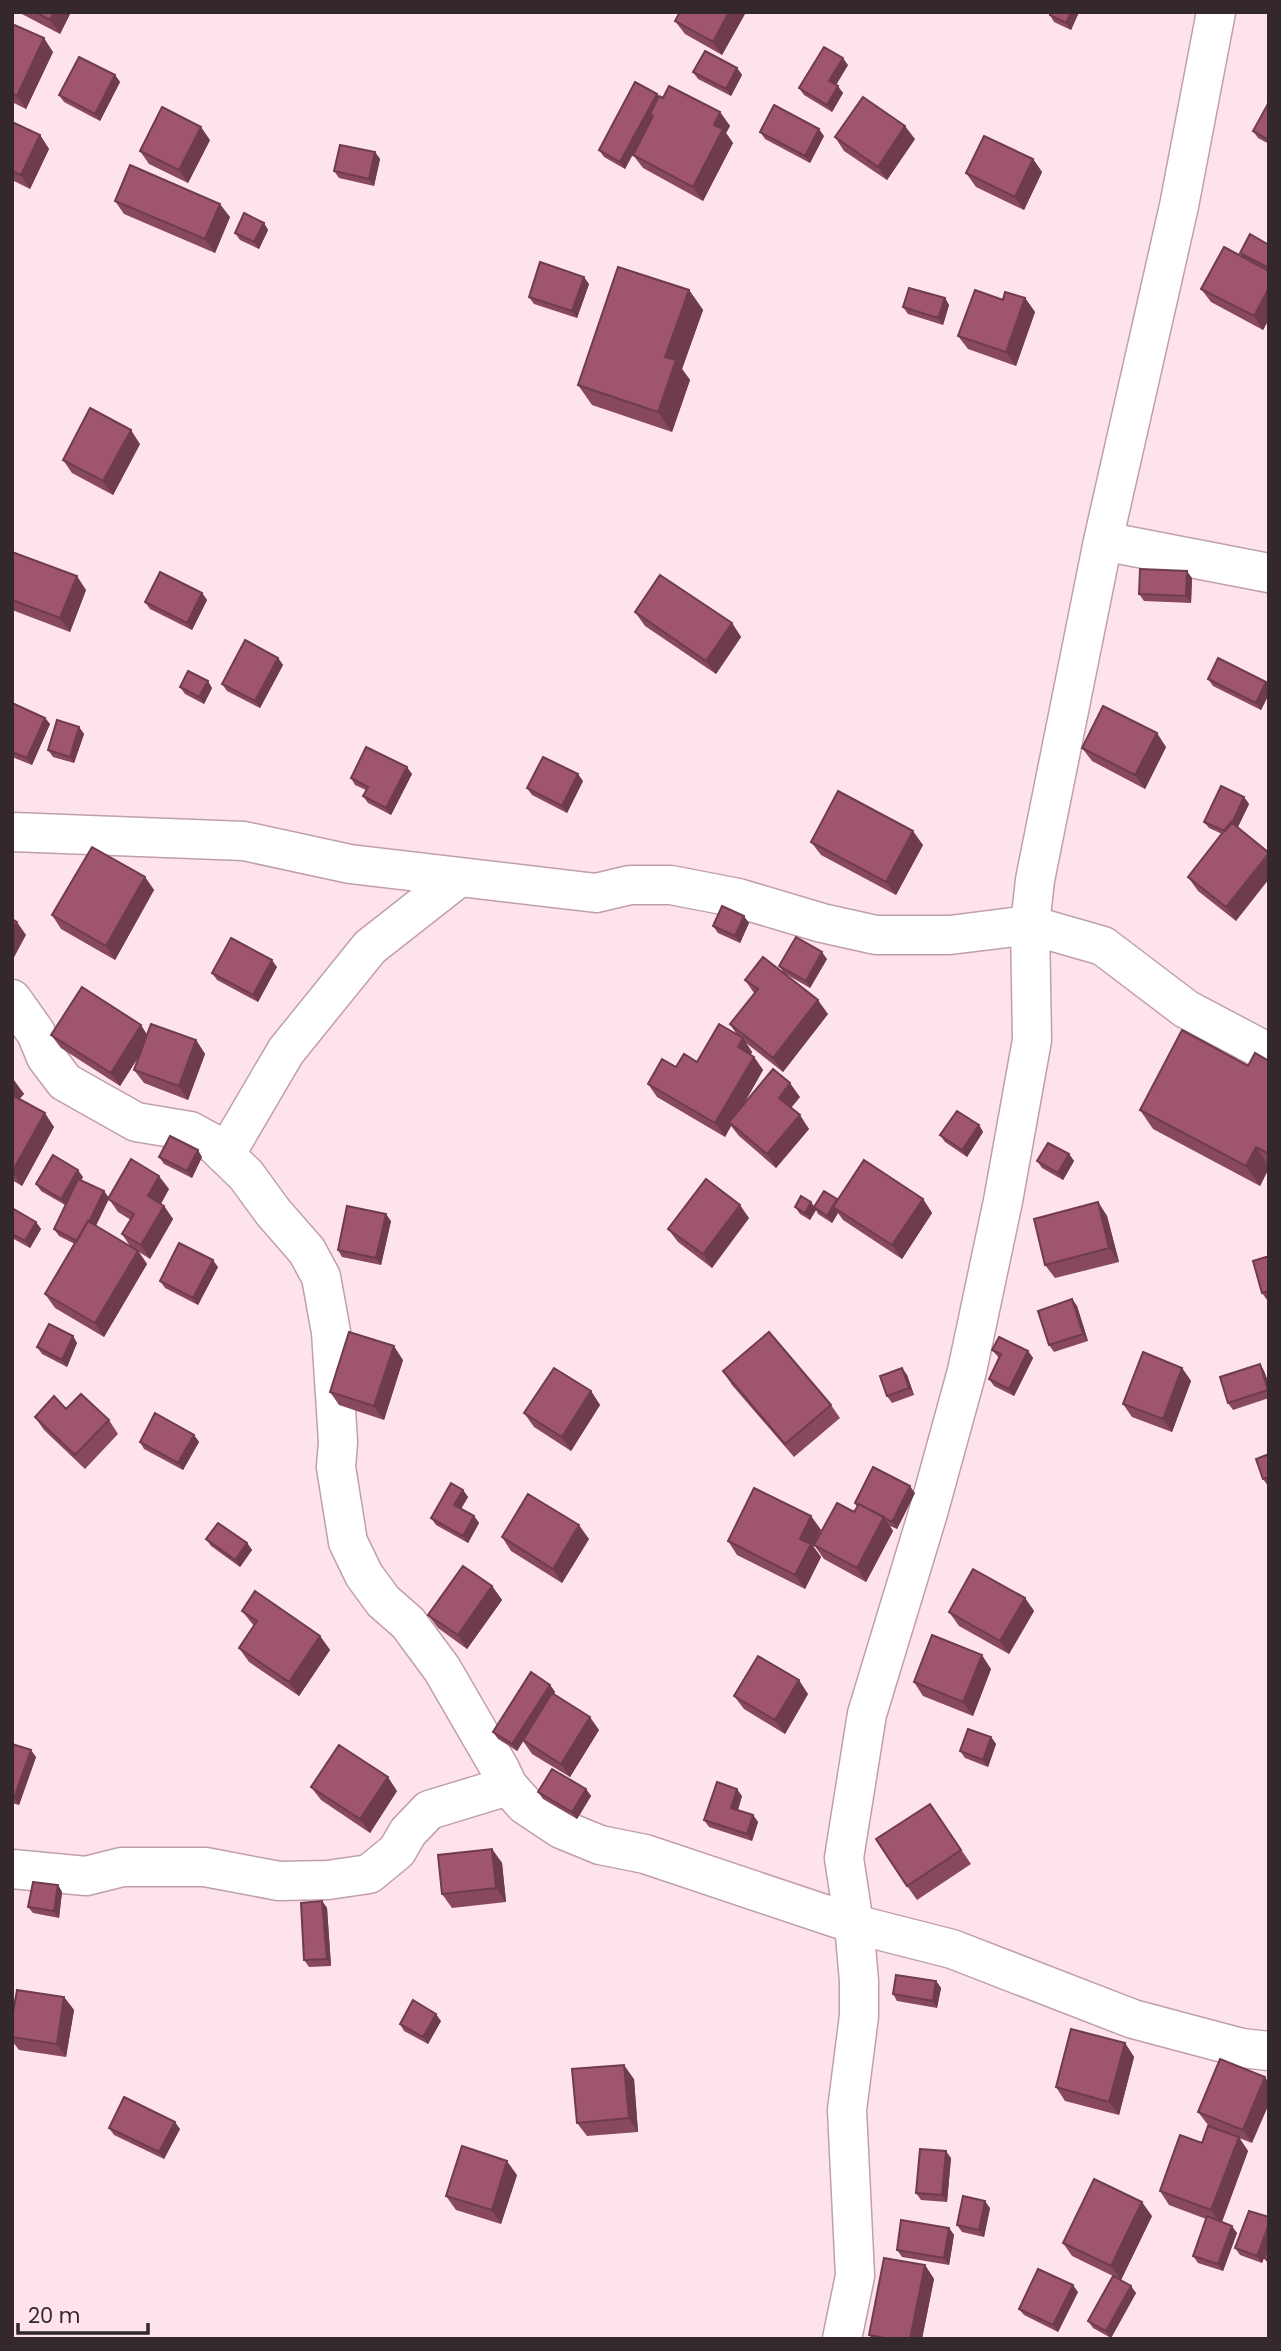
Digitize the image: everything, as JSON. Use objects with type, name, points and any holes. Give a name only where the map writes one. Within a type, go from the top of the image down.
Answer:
[{"type":"street","points":[[842,2339],[855,2276],[847,2110],[859,2016],[854,1924],[844,1858],[867,1714],[928,1513],[967,1371],[1003,1201],[1031,1040],[1030,925],[1035,880],[1103,541],[1179,206],[1216,12]]},
{"type":"street","points":[[1103,541],[1269,573]]},
{"type":"street","points":[[12,832],[244,841],[350,864],[596,893],[631,885],[671,885],[738,898],[822,923],[876,935],[950,935],[1030,925],[1103,946],[1186,1009],[1269,1053]]},
{"type":"street","points":[[225,1155],[286,1051],[370,947],[458,878]]},
{"type":"street","points":[[12,999],[36,1033],[46,1057],[65,1082],[136,1122],[190,1131],[214,1144],[246,1175],[273,1212],[307,1251],[321,1277],[331,1332],[338,1442],[336,1467],[348,1542],[364,1576],[383,1601],[408,1623],[442,1669],[508,1786],[525,1805],[561,1829],[600,1844],[645,1854],[854,1924],[952,1949],[1133,2019],[1242,2048],[1269,2051]]},
{"type":"street","points":[[12,1869],[86,1876],[122,1867],[205,1867],[279,1881],[328,1880],[369,1874],[397,1851],[408,1832],[429,1810],[508,1786]]},
{"type":"building","points":[[35,12],[54,12],[50,20]]},
{"type":"building","points":[[680,12],[729,12],[713,42],[675,21]]},
{"type":"building","points":[[1051,12],[1071,12],[1066,23],[1050,15]]},
{"type":"building","points":[[12,24],[44,38],[17,96],[12,93]]},
{"type":"building","points":[[824,47],[843,58],[829,81],[838,86],[827,105],[799,88]]},
{"type":"building","points":[[705,51],[737,68],[726,89],[693,72]]},
{"type":"building","points":[[79,57],[115,75],[95,114],[59,95]]},
{"type":"building","points":[[635,82],[657,94],[620,162],[599,150]]},
{"type":"building","points":[[669,86],[720,112],[714,125],[723,129],[693,187],[633,155],[653,116],[650,114],[659,96],[663,98]]},
{"type":"building","points":[[863,97],[905,126],[878,167],[835,137]]},
{"type":"building","points":[[1269,102],[1269,140],[1253,131]]},
{"type":"building","points":[[774,105],[819,129],[805,156],[760,132]]},
{"type":"building","points":[[162,107],[201,127],[179,170],[140,151]]},
{"type":"building","points":[[12,122],[40,135],[21,175],[12,171]]},
{"type":"building","points":[[984,136],[1033,159],[1015,197],[966,173]]},
{"type":"building","points":[[340,145],[375,152],[369,179],[334,171]]},
{"type":"building","points":[[130,165],[220,204],[205,239],[115,201]]},
{"type":"building","points":[[244,213],[264,223],[254,242],[235,233]]},
{"type":"building","points":[[1250,234],[1269,245],[1269,268],[1240,253]]},
{"type":"building","points":[[1224,247],[1269,271],[1269,288],[1254,316],[1201,289]]},
{"type":"building","points":[[540,262],[584,277],[572,311],[529,297]]},
{"type":"building","points":[[618,267],[689,290],[665,357],[676,360],[658,412],[578,385]]},
{"type":"building","points":[[909,288],[945,298],[938,318],[903,307]]},
{"type":"building","points":[[975,290],[1003,300],[1005,292],[1025,298],[1006,352],[958,336]]},
{"type":"building","points":[[90,408],[131,430],[103,481],[63,460]]},
{"type":"building","points":[[12,552],[77,576],[60,618],[12,600]]},
{"type":"building","points":[[1140,569],[1187,571],[1186,596],[1139,594]]},
{"type":"building","points":[[160,572],[202,593],[187,623],[145,602]]},
{"type":"building","points":[[660,575],[732,623],[706,661],[635,612]]},
{"type":"building","points":[[245,640],[278,658],[255,701],[222,684]]},
{"type":"building","points":[[1218,658],[1266,682],[1256,703],[1208,679]]},
{"type":"building","points":[[188,671],[208,681],[199,697],[180,687]]},
{"type":"building","points":[[12,703],[45,718],[27,758],[12,752]]},
{"type":"building","points":[[1103,706],[1157,733],[1135,775],[1082,748]]},
{"type":"building","points":[[57,720],[79,727],[70,757],[48,750]]},
{"type":"building","points":[[366,747],[407,767],[386,808],[363,796],[368,787],[351,778]]},
{"type":"building","points":[[543,757],[578,774],[562,806],[527,788]]},
{"type":"building","points":[[1221,786],[1244,797],[1232,823],[1225,831],[1204,822]]},
{"type":"building","points":[[838,791],[913,831],[886,882],[811,842]]},
{"type":"building","points":[[1231,822],[1269,853],[1226,907],[1188,877]]},
{"type":"building","points":[[92,847],[145,877],[106,946],[52,915]]},
{"type":"building","points":[[722,906],[744,916],[735,936],[713,926]]},
{"type":"building","points":[[796,937],[822,952],[806,981],[779,966]]},
{"type":"building","points":[[231,938],[272,960],[253,995],[212,973]]},
{"type":"building","points":[[763,957],[818,1000],[773,1058],[730,1024],[758,989],[745,980]]},
{"type":"building","points":[[82,987],[141,1025],[111,1073],[51,1035]]},
{"type":"building","points":[[151,1024],[196,1040],[179,1086],[134,1070]]},
{"type":"building","points":[[719,1024],[743,1038],[738,1047],[754,1057],[715,1123],[648,1084],[662,1059],[676,1067],[684,1054],[697,1062]]},
{"type":"building","points":[[1182,1030],[1248,1066],[1255,1053],[1269,1061],[1269,1154],[1256,1147],[1246,1166],[1140,1110]]},
{"type":"building","points":[[773,1069],[790,1083],[779,1098],[800,1115],[767,1154],[729,1122]]},
{"type":"building","points":[[12,1095],[45,1113],[12,1172]]},
{"type":"building","points":[[957,1111],[979,1125],[962,1150],[940,1135]]},
{"type":"building","points":[[170,1136],[198,1150],[187,1171],[159,1157]]},
{"type":"building","points":[[1048,1143],[1069,1154],[1058,1173],[1037,1161]]},
{"type":"building","points":[[53,1155],[78,1170],[61,1199],[36,1184]]},
{"type":"building","points":[[131,1159],[159,1176],[148,1196],[164,1206],[141,1245],[122,1234],[134,1214],[108,1199]]},
{"type":"building","points":[[864,1160],[923,1199],[892,1245],[833,1207]]},
{"type":"building","points":[[78,1179],[104,1191],[77,1241],[54,1229]]},
{"type":"building","points":[[706,1179],[740,1205],[703,1254],[668,1229]]},
{"type":"building","points":[[824,1191],[837,1199],[827,1216],[814,1207]]},
{"type":"building","points":[[801,1196],[811,1202],[805,1213],[795,1207]]},
{"type":"building","points":[[1098,1202],[1109,1248],[1045,1265],[1034,1219]]},
{"type":"building","points":[[347,1206],[386,1214],[376,1258],[338,1250]]},
{"type":"building","points":[[12,1208],[36,1222],[25,1241],[12,1234]]},
{"type":"building","points":[[88,1221],[138,1251],[95,1323],[45,1294]]},
{"type":"building","points":[[179,1243],[213,1260],[193,1298],[160,1281]]},
{"type":"building","points":[[1269,1256],[1269,1291],[1262,1293],[1253,1261]]},
{"type":"building","points":[[1072,1299],[1083,1334],[1049,1345],[1038,1311]]},
{"type":"building","points":[[49,1324],[73,1336],[62,1360],[37,1347]]},
{"type":"building","points":[[349,1332],[394,1346],[374,1406],[330,1392]]},
{"type":"building","points":[[769,1332],[831,1405],[785,1444],[723,1371]]},
{"type":"building","points":[[999,1337],[1028,1351],[1009,1389],[989,1379],[1001,1354],[992,1350]]},
{"type":"building","points":[[1143,1352],[1182,1368],[1163,1419],[1123,1404]]},
{"type":"building","points":[[1260,1364],[1268,1390],[1228,1403],[1220,1377]]},
{"type":"building","points":[[554,1368],[591,1391],[562,1437],[524,1413]]},
{"type":"building","points":[[902,1368],[909,1388],[887,1396],[880,1376]]},
{"type":"building","points":[[81,1394],[109,1420],[75,1455],[35,1417],[54,1396],[66,1409]]},
{"type":"building","points":[[155,1413],[194,1435],[178,1463],[140,1442]]},
{"type":"building","points":[[1269,1454],[1269,1477],[1263,1479],[1256,1459]]},
{"type":"building","points":[[873,1467],[910,1486],[892,1522],[855,1503]]},
{"type":"building","points":[[451,1483],[463,1490],[454,1505],[474,1516],[463,1536],[431,1518]]},
{"type":"building","points":[[754,1488],[811,1516],[800,1539],[811,1544],[795,1575],[728,1541]]},
{"type":"building","points":[[528,1494],[579,1525],[553,1569],[502,1537]]},
{"type":"building","points":[[837,1503],[854,1512],[859,1504],[884,1517],[857,1568],[814,1545]]},
{"type":"building","points":[[218,1523],[247,1543],[235,1560],[206,1539]]},
{"type":"building","points":[[463,1566],[492,1586],[458,1635],[428,1615]]},
{"type":"building","points":[[973,1569],[1025,1598],[1000,1641],[949,1612]]},
{"type":"building","points":[[255,1591],[320,1636],[289,1682],[239,1648],[257,1621],[242,1611]]},
{"type":"building","points":[[932,1635],[982,1655],[963,1702],[914,1682]]},
{"type":"building","points":[[758,1656],[799,1680],[775,1720],[734,1696]]},
{"type":"building","points":[[531,1672],[550,1685],[512,1744],[493,1732]]},
{"type":"building","points":[[552,1693],[590,1717],[561,1764],[523,1740]]},
{"type":"building","points":[[968,1729],[991,1737],[983,1760],[960,1751]]},
{"type":"building","points":[[12,1744],[31,1750],[14,1798],[12,1797]]},
{"type":"building","points":[[339,1745],[388,1777],[360,1819],[311,1787]]},
{"type":"building","points":[[552,1769],[586,1789],[572,1812],[538,1792]]},
{"type":"building","points":[[717,1782],[737,1789],[731,1808],[753,1815],[747,1834],[704,1820]]},
{"type":"building","points":[[930,1804],[961,1850],[907,1886],[876,1839]]},
{"type":"building","points":[[492,1849],[496,1888],[442,1894],[438,1855]]},
{"type":"building","points":[[33,1882],[58,1885],[54,1911],[28,1907]]},
{"type":"building","points":[[322,1901],[327,1959],[304,1960],[301,1903]]},
{"type":"building","points":[[896,1975],[936,1981],[933,2001],[893,1994]]},
{"type":"building","points":[[17,1990],[64,1997],[57,2044],[12,2037]]},
{"type":"building","points":[[413,2000],[436,2014],[423,2037],[400,2024]]},
{"type":"building","points":[[1071,2029],[1125,2043],[1109,2102],[1056,2087]]},
{"type":"building","points":[[1220,2059],[1265,2077],[1243,2130],[1198,2112]]},
{"type":"building","points":[[624,2065],[629,2118],[577,2123],[572,2069]]},
{"type":"building","points":[[124,2097],[175,2122],[159,2152],[109,2128]]},
{"type":"building","points":[[1208,2126],[1239,2137],[1211,2210],[1160,2191],[1180,2135],[1202,2143]]},
{"type":"building","points":[[462,2146],[507,2161],[492,2210],[446,2196]]},
{"type":"building","points":[[920,2149],[946,2151],[942,2195],[916,2193]]},
{"type":"building","points":[[1094,2179],[1142,2202],[1111,2266],[1063,2243]]},
{"type":"building","points":[[963,2196],[985,2201],[979,2230],[957,2225]]},
{"type":"building","points":[[1249,2211],[1269,2217],[1257,2256],[1235,2248]]},
{"type":"building","points":[[1207,2216],[1232,2226],[1218,2264],[1193,2256]]},
{"type":"building","points":[[901,2220],[949,2228],[944,2258],[897,2250]]},
{"type":"building","points":[[1269,2246],[1269,2260],[1264,2258]]},
{"type":"building","points":[[884,2258],[925,2265],[910,2339],[869,2335]]},
{"type":"building","points":[[1038,2269],[1073,2285],[1053,2325],[1019,2309]]},
{"type":"building","points":[[1113,2276],[1131,2286],[1106,2331],[1088,2321]]}]
